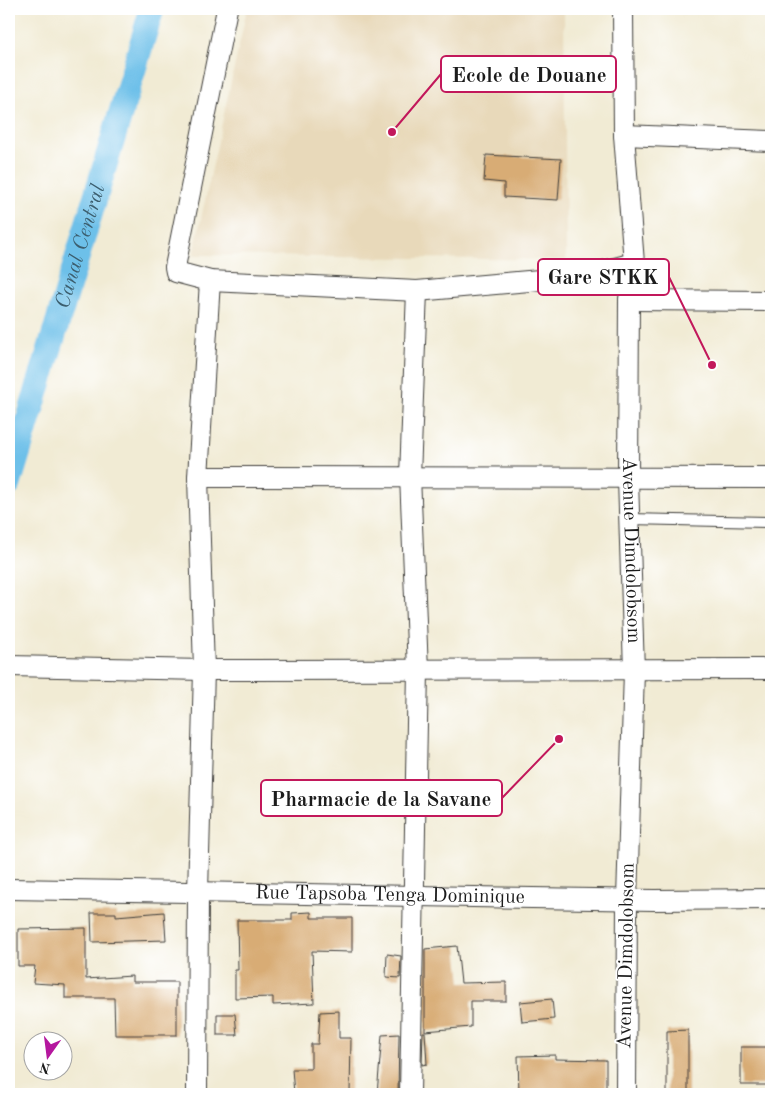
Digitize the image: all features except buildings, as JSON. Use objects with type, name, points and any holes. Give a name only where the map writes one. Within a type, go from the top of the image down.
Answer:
[{"type":"street","points":[[227,9],[175,267],[176,272],[210,281],[417,291],[584,276],[634,263]]},
{"type":"street","name":"Avenue Dimdolobsom","points":[[623,9],[624,136],[634,263],[629,300],[628,479],[634,671],[627,899],[626,1094]]},
{"type":"street","points":[[624,136],[771,140]]},
{"type":"street","points":[[197,1094],[198,892],[204,670],[198,477],[210,281]]},
{"type":"street","points":[[410,1094],[418,670],[410,476],[417,291]]},
{"type":"street","points":[[629,300],[771,301]]},
{"type":"street","points":[[198,477],[771,478]]},
{"type":"street","points":[[9,666],[204,670],[634,671],[771,669]]},
{"type":"street","name":"Rue Tapsoba Tenga Dominique","points":[[9,889],[627,899],[771,899]]},
{"type":"lane","points":[[629,519],[767,522]]},
{"type":"shaded area","points":[[247,9],[564,9],[566,260],[193,255]]},
{"type":"waterway","name":"Canal Central","points":[[9,484],[152,9]]},
{"type":"place","name":"Ecole de Douane","points":[[392,132]]},
{"type":"place","name":"Gare STKK","points":[[712,365]]},
{"type":"place","name":"Pharmacie de la Savane","points":[[559,739]]}]
